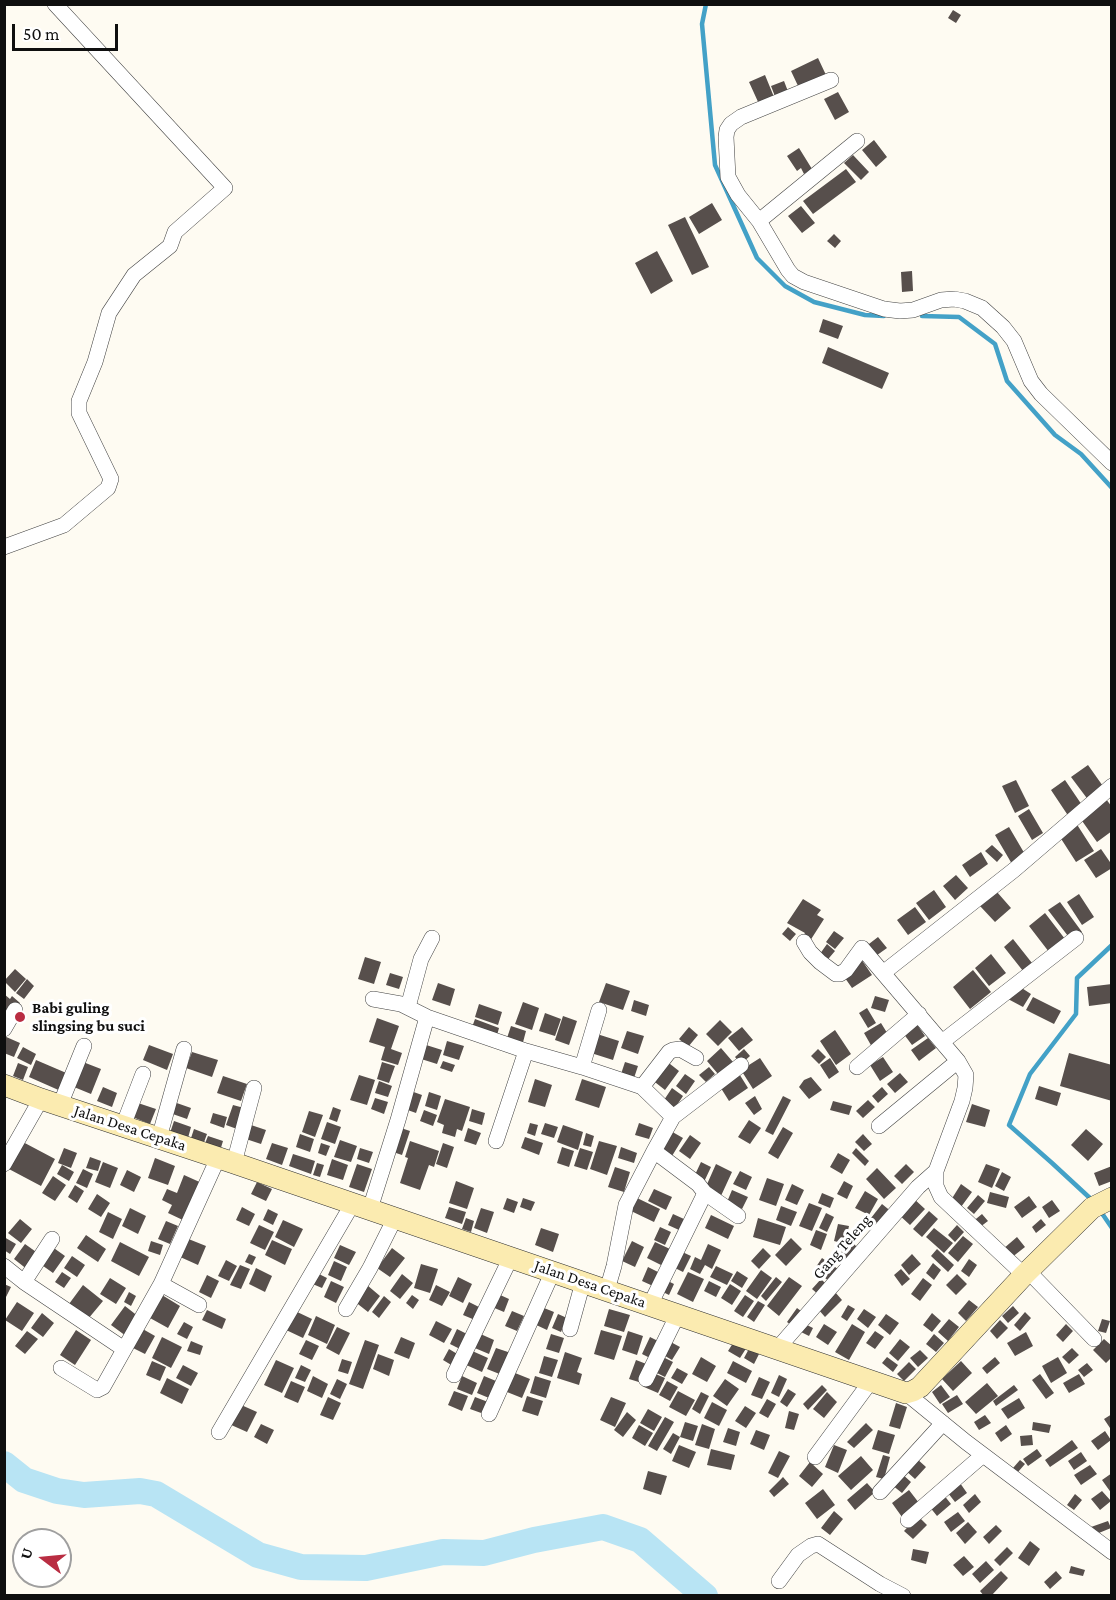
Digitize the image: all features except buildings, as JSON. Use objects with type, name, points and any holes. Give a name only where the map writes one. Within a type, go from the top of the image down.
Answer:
[{"type":"street","points":[[4,547],[64,525],[108,488],[111,479],[79,413],[79,401],[95,362],[109,313],[134,275],[170,246],[176,232],[225,188],[55,4]]},
{"type":"street","points":[[831,80],[741,117],[727,130],[728,177],[738,195],[759,221],[792,276],[884,309],[913,310],[941,300],[954,299],[982,308],[1003,327],[1014,341],[1031,381],[1041,394],[1112,463]]},
{"type":"street","points":[[759,221],[857,141]]},
{"type":"street","points":[[883,973],[1014,870],[1112,786]]},
{"type":"street","points":[[408,1007],[421,959],[432,938]]},
{"type":"street","points":[[942,1042],[1076,938]]},
{"type":"street","points":[[804,942],[810,952],[836,974],[846,970],[862,948],[958,1061],[966,1075],[965,1088],[936,1171],[936,1186],[941,1197],[1026,1273],[1094,1339]]},
{"type":"street","points":[[372,999],[401,1004],[427,1017],[642,1087],[673,1117]]},
{"type":"street","points":[[4,1029],[15,1010]]},
{"type":"street","points":[[582,1067],[599,1010]]},
{"type":"street","points":[[857,1067],[919,1014]]},
{"type":"street","points":[[219,1432],[361,1206],[398,1120],[427,1017]]},
{"type":"street","points":[[4,1164],[50,1102],[84,1046]]},
{"type":"street","points":[[159,1138],[184,1049]]},
{"type":"street","points":[[642,1087],[669,1052],[680,1049],[696,1058]]},
{"type":"street","points":[[496,1141],[526,1051]]},
{"type":"street","points":[[879,1126],[958,1061]]},
{"type":"street","points":[[607,1290],[626,1205],[673,1117],[741,1065]]},
{"type":"street","points":[[123,1126],[143,1074]]},
{"type":"street","name":"Jalan Desa Cepaka","points":[[4,1085],[906,1393]]},
{"type":"street","points":[[61,1368],[97,1390],[103,1387],[161,1284],[226,1160],[254,1088]]},
{"type":"street","points":[[654,1151],[698,1184],[705,1193],[738,1216]]},
{"type":"street","name":"Gang Teleng","points":[[778,1348],[918,1187],[936,1171]]},
{"type":"street","points":[[650,1305],[705,1193]]},
{"type":"street","points":[[906,1393],[920,1387],[1026,1273],[1092,1208],[1112,1198]]},
{"type":"street","points":[[346,1309],[370,1268],[394,1218]]},
{"type":"street","points":[[24,1282],[52,1239]]},
{"type":"street","points":[[454,1375],[511,1257]]},
{"type":"street","points":[[4,1266],[124,1349]]},
{"type":"street","points":[[489,1414],[553,1272]]},
{"type":"street","points":[[570,1329],[583,1282]]},
{"type":"street","points":[[161,1284],[200,1305]]},
{"type":"street","points":[[646,1379],[678,1314]]},
{"type":"street","points":[[815,1457],[871,1381]]},
{"type":"street","points":[[906,1393],[983,1455],[1112,1552]]},
{"type":"street","points":[[880,1492],[943,1423]]},
{"type":"street","points":[[908,1520],[983,1455]]},
{"type":"street","points":[[779,1581],[798,1555],[818,1544],[903,1596]]},
{"type":"waterway","points":[[706,4],[702,24],[715,165],[757,258],[785,286],[814,302],[865,315],[884,316]]},
{"type":"waterway","points":[[922,316],[959,317],[995,344],[1007,381],[1055,435],[1081,454],[1112,488]]},
{"type":"waterway","points":[[1092,1200],[1009,1125],[1030,1074],[1076,1014],[1077,978],[1112,945]]},
{"type":"waterway","points":[[1099,1209],[1112,1228]]},
{"type":"waterway","points":[[4,1464],[24,1480],[57,1491],[84,1495],[140,1491],[156,1494],[258,1555],[301,1567],[366,1568],[443,1552],[484,1553],[534,1540],[603,1527],[640,1540],[705,1596]]},
{"type":"place","name":"Babi guling slingsing bu suci","points":[[20,1017]]}]
